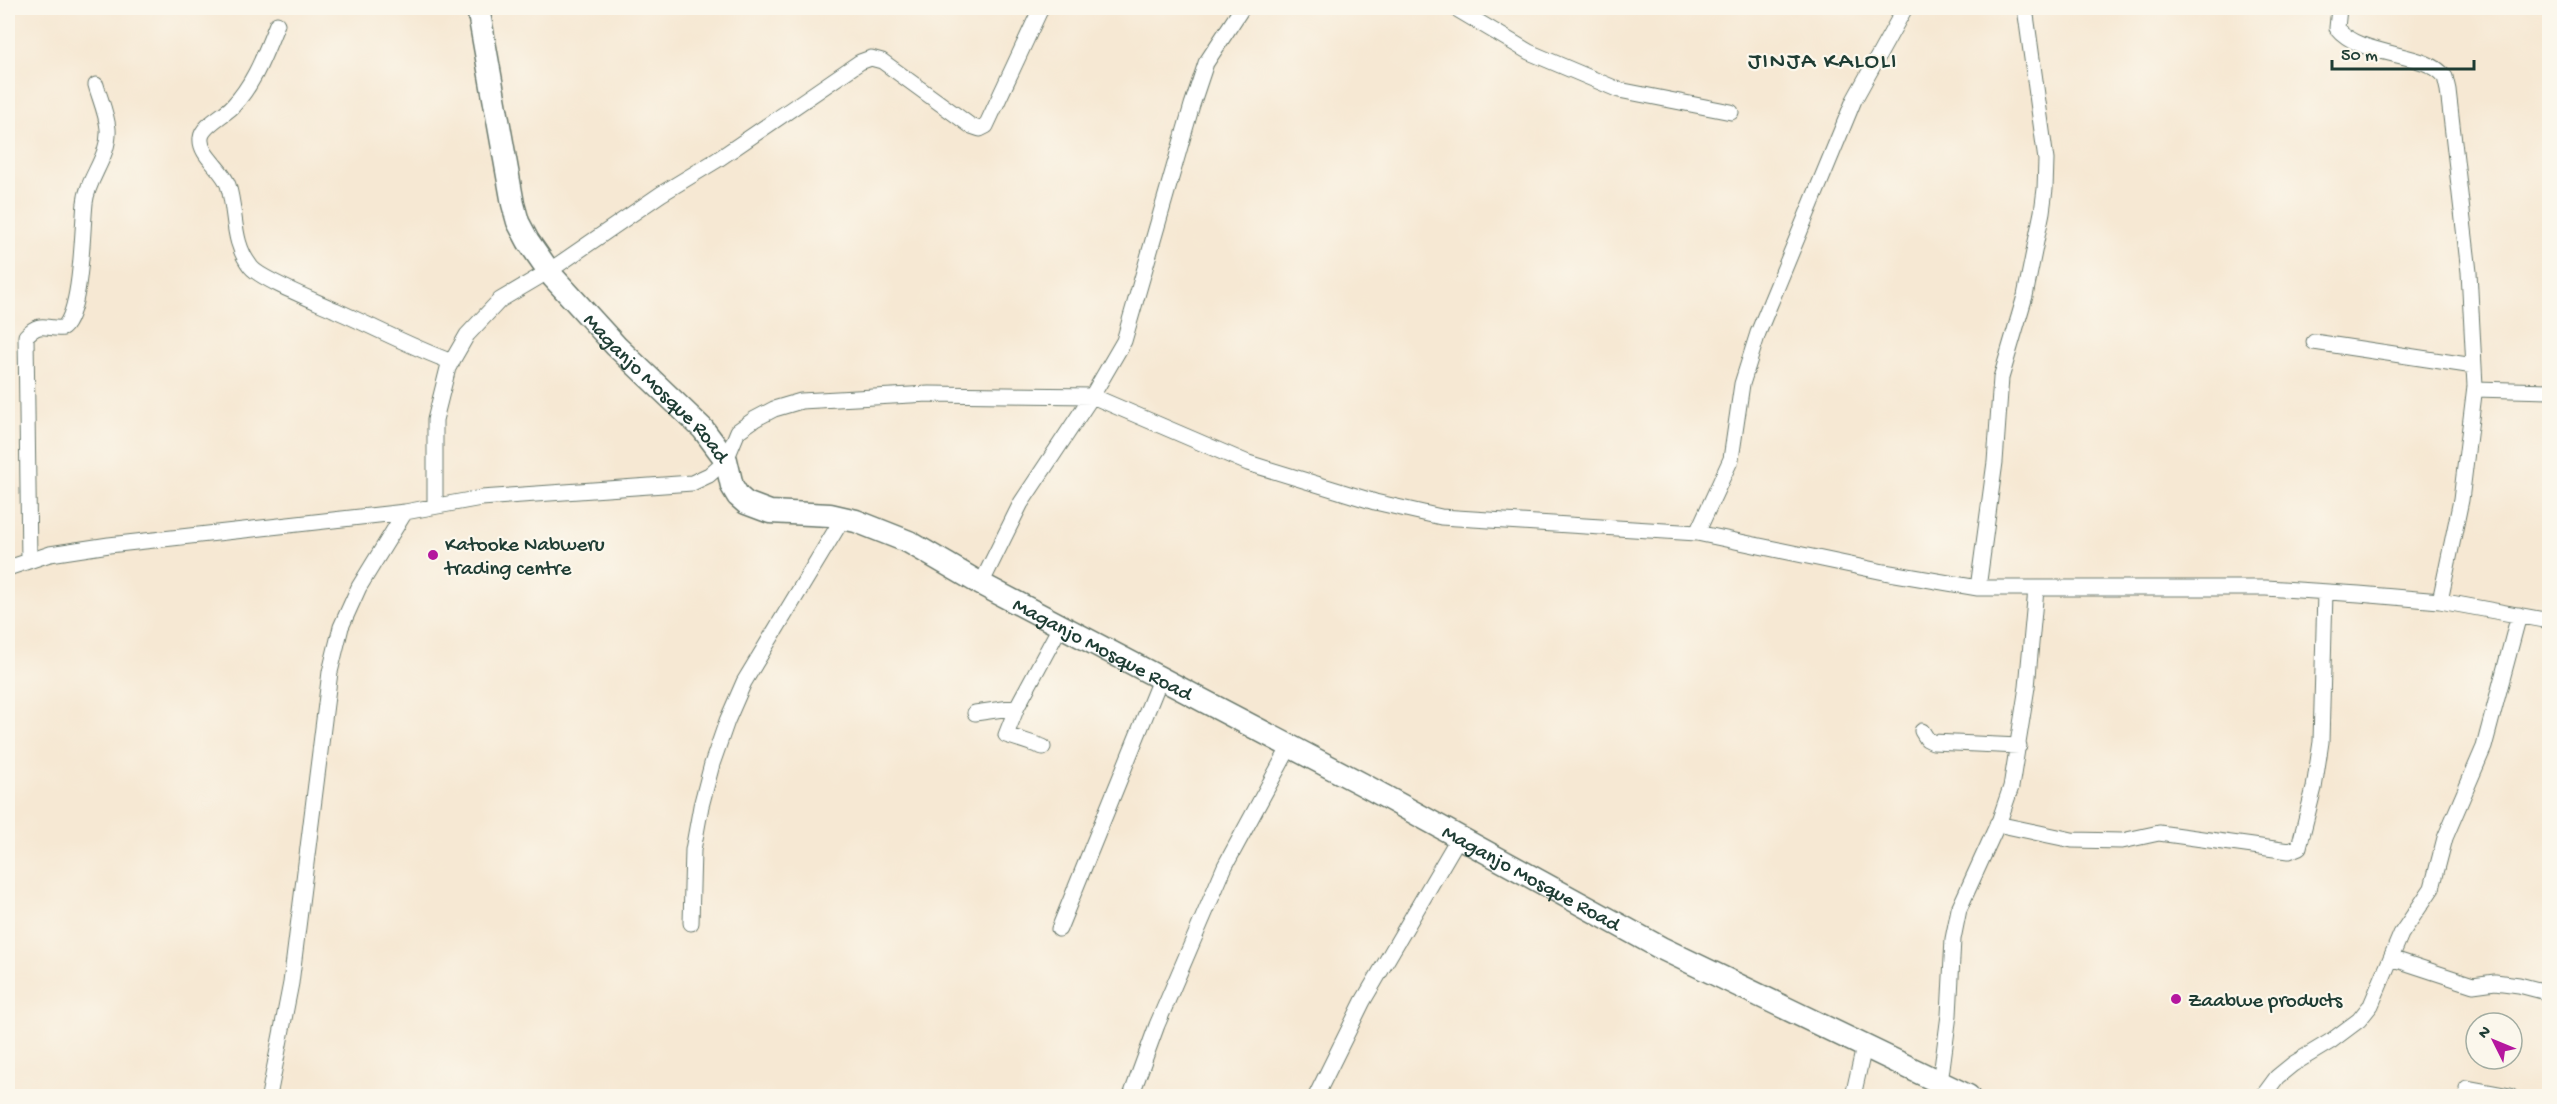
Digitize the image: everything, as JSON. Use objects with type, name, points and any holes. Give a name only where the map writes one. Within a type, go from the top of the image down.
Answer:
[{"type":"street","name":"Maganjo Mosque Road","points":[[478,8],[513,204],[518,222],[528,241],[549,271],[616,346],[703,429],[726,460],[732,486],[746,503],[770,512],[800,512],[843,518],[909,542],[981,584],[1290,746],[1661,948],[1968,1096]]},
{"type":"street","points":[[435,506],[435,420],[452,362],[466,335],[500,300],[549,271],[661,194],[717,160],[860,62],[871,58],[882,61],[970,126],[980,129],[986,126],[1041,8]]},
{"type":"street","points":[[981,584],[1021,503],[1092,396],[1124,341],[1206,63],[1242,8]]},
{"type":"street","points":[[1455,8],[1529,52],[1619,90],[1731,112]]},
{"type":"street","points":[[1697,533],[1731,459],[1742,384],[1758,333],[1854,100],[1905,8]]},
{"type":"street","points":[[1978,588],[1995,462],[2001,378],[2025,296],[2045,189],[2046,160],[2025,8]]},
{"type":"street","points":[[2339,8],[2337,28],[2351,42],[2432,66],[2445,77],[2469,272],[2475,389],[2461,500],[2440,601]]},
{"type":"street","points":[[277,24],[253,81],[232,106],[204,129],[201,137],[201,144],[228,185],[237,241],[244,255],[252,269],[283,286],[409,346],[452,362]]},
{"type":"street","points":[[29,561],[26,336],[34,328],[42,326],[63,328],[69,322],[78,288],[85,199],[104,153],[108,130],[96,85]]},
{"type":"street","points":[[2314,342],[2474,366]]},
{"type":"street","points":[[2475,389],[2550,391]]},
{"type":"street","points":[[8,568],[50,554],[405,512],[481,498],[692,483],[709,475],[726,460],[738,430],[774,409],[801,401],[949,394],[1092,396],[1248,463],[1408,510],[1441,517],[1697,533],[1884,572],[1978,588],[2192,588],[2325,592],[2440,601],[2550,621]]},
{"type":"street","points":[[269,1096],[291,983],[330,672],[341,627],[359,587],[405,512]]},
{"type":"street","points":[[691,923],[693,850],[712,764],[727,721],[744,682],[843,518]]},
{"type":"street","points":[[1941,1083],[1949,1015],[1953,939],[1959,909],[2012,787],[2019,746],[2036,589]]},
{"type":"street","points":[[1997,824],[2072,840],[2122,841],[2159,833],[2289,851],[2299,847],[2314,788],[2321,742],[2325,592]]},
{"type":"street","points":[[2263,1096],[2277,1077],[2359,1020],[2371,1005],[2401,934],[2432,888],[2445,838],[2484,747],[2519,615]]},
{"type":"street","points":[[1043,747],[1006,735],[1017,707],[1060,625]]},
{"type":"street","points":[[1059,929],[1161,677]]},
{"type":"street","points":[[975,713],[1017,707]]},
{"type":"street","points":[[1922,731],[1926,739],[1933,742],[2019,746]]},
{"type":"street","points":[[1131,1096],[1160,1016],[1225,866],[1290,746]]},
{"type":"street","points":[[1316,1096],[1363,1001],[1459,837]]},
{"type":"street","points":[[2391,958],[2473,985],[2495,982],[2550,993]]},
{"type":"street","points":[[1853,1096],[1864,1047]]},
{"type":"street","points":[[2467,1088],[2510,1096]]},
{"type":"place","name":"Katooke Nabweru trading centre","points":[[433,555]]},
{"type":"place","name":"Zaabwe products","points":[[2176,999]]},
{"type":"district","name":"JINJA KALOLI","points":[[1823,59]]}]
